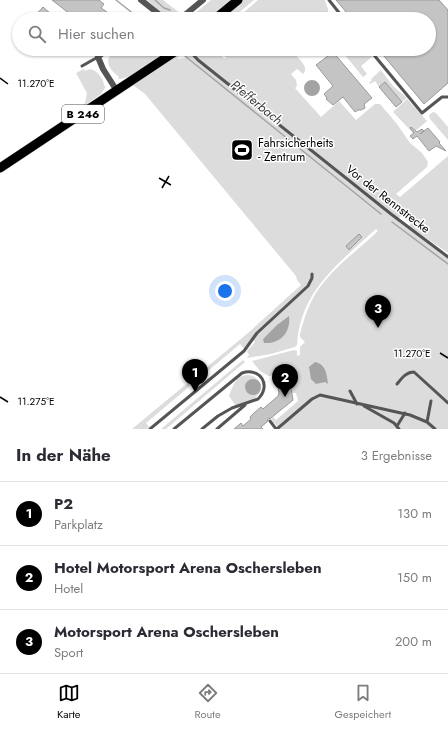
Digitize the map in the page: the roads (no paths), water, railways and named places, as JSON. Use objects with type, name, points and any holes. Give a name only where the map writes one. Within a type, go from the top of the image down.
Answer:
[{"type":"main road","points":[[224,12],[238,0]]},
{"type":"main road","name":"B 246","points":[[0,168],[169,56]]},
{"type":"street","points":[[141,0],[156,12]]},
{"type":"street","points":[[188,12],[202,0]]},
{"type":"street","points":[[98,57],[103,69],[117,91]]},
{"type":"lane","points":[[329,0],[338,12]]},
{"type":"lane","name":"Vor der Rennstrecke","points":[[194,56],[391,214],[448,257]]},
{"type":"lane","points":[[375,56],[422,113],[442,97],[448,97]]},
{"type":"lane","points":[[82,66],[98,57]]},
{"type":"lane","points":[[150,429],[244,351],[257,333],[308,286],[312,278],[312,274]]},
{"type":"lane","points":[[174,429],[239,374],[247,371],[259,375],[264,389],[258,399],[232,408],[218,416],[202,429]]},
{"type":"lane","points":[[397,384],[409,372],[414,372],[448,403]]},
{"type":"lane","points":[[350,391],[356,403],[371,409],[398,427],[405,413]]},
{"type":"lane","points":[[270,421],[277,429],[315,396],[325,396],[405,413],[427,422],[435,429]]},
{"type":"lane","points":[[427,422],[431,401]]},
{"type":"lane","points":[[217,429],[246,404]]},
{"type":"waterway","name":"Pfefferbach","points":[[116,0],[131,12]]},
{"type":"waterway","points":[[155,0],[164,8],[170,10]]},
{"type":"waterway","name":"Pfefferbach","points":[[185,56],[381,214]]},
{"type":"waterway","name":"Pfefferbach","points":[[392,222],[448,264]]},
{"type":"place","name":"Fahrsicherheits - Zentrum","points":[[242,150]]},
{"type":"place","name":"Motorsport Arena Oschersleben","points":[[378,328]]},
{"type":"place","name":"P2","points":[[195,392]]},
{"type":"place","name":"Hotel Motorsport Arena Oschersleben","points":[[285,397]]}]
